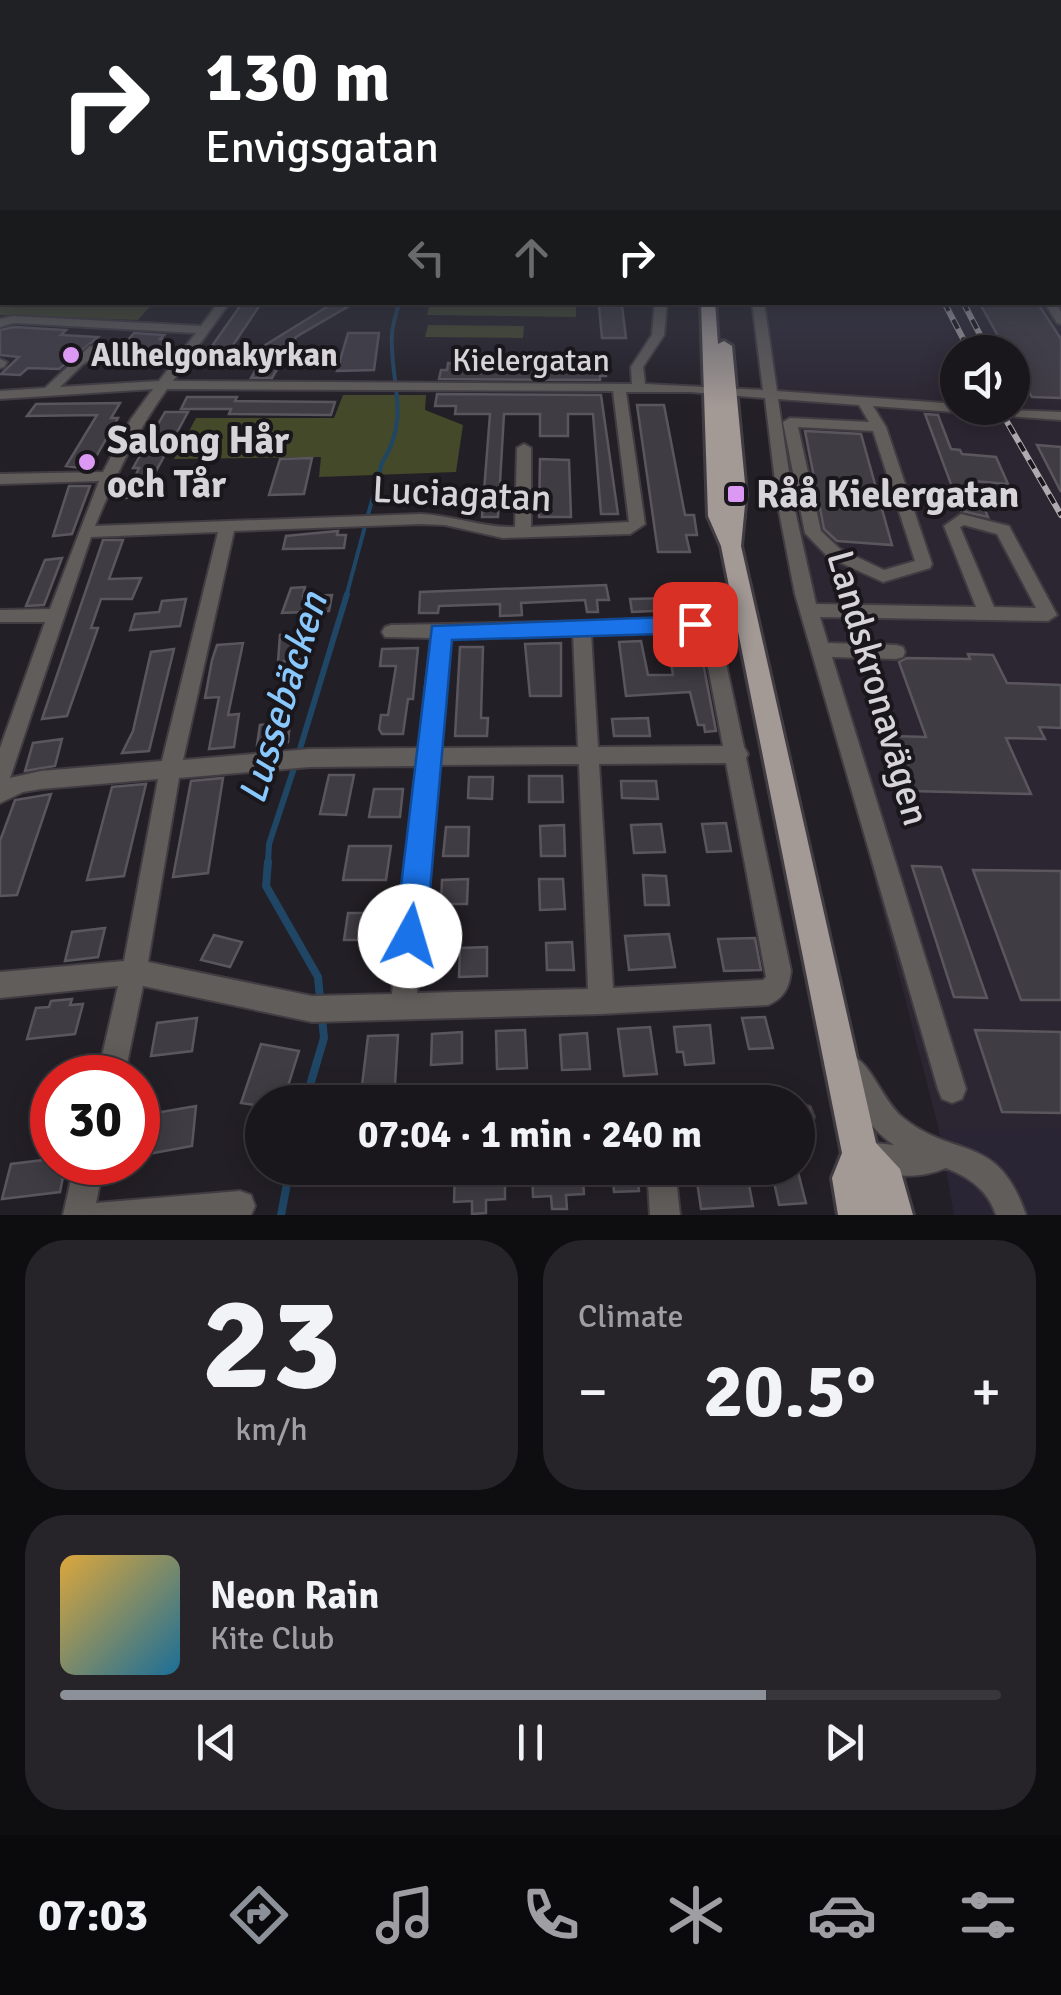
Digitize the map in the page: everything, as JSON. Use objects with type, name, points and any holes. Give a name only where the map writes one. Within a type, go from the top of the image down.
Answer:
[{"type":"main road","points":[[711,305],[719,390],[736,494],[731,546],[860,1153],[851,1178],[857,1215]]},
{"type":"main road","points":[[860,1153],[887,1182],[894,1215]]},
{"type":"street","points":[[0,776],[108,476],[138,419],[223,305]]},
{"type":"street","points":[[639,388],[637,368],[658,334],[660,305]]},
{"type":"street","name":"Landskronavägen","points":[[758,305],[786,506],[810,610],[952,1090]]},
{"type":"street","points":[[0,323],[13,319],[204,330]]},
{"type":"street","points":[[50,391],[78,362]]},
{"type":"street","name":"Kielergatan","points":[[0,395],[162,385],[639,388],[719,390],[1061,416]]},
{"type":"street","name":"Luciagatan","points":[[85,532],[446,520],[503,533],[630,529],[638,524],[619,388]]},
{"type":"street","points":[[865,404],[879,427],[924,564],[883,576],[834,554],[813,533],[790,422],[879,427]]},
{"type":"street","points":[[522,533],[524,448]]},
{"type":"street","points":[[0,479],[108,476]]},
{"type":"street","points":[[810,610],[1048,615],[1004,530],[961,519],[952,526],[987,613]]},
{"type":"street","points":[[115,1055],[170,770],[227,527]]},
{"type":"street","points":[[0,616],[57,615]]},
{"type":"street","points":[[0,985],[134,972],[312,1009],[340,1009],[601,1002],[768,992],[777,983],[780,971],[713,634],[703,626],[391,632]]},
{"type":"street","points":[[582,629],[601,1002]]},
{"type":"street","points":[[402,1006],[431,758],[441,632]]},
{"type":"street","points":[[820,650],[896,652]]},
{"type":"street","points":[[0,794],[19,784],[41,780],[300,759],[738,754]]},
{"type":"street","points":[[838,1038],[868,1099],[884,1119],[899,1132],[990,1174],[1005,1193],[1012,1215]]},
{"type":"street","points":[[860,1153],[904,1164],[925,1163],[946,1154]]},
{"type":"street","points":[[78,1215],[85,1185]]},
{"type":"street","points":[[663,1185],[666,1215]]},
{"type":"street","points":[[102,1215],[240,1206]]},
{"type":"shaded area","points":[[765,305],[1061,305],[1061,1129],[939,1130],[829,703]]},
{"type":"shaded area","points":[[1061,1129],[1061,1215],[954,1215],[939,1130]]},
{"type":"green space","points":[[0,305],[151,305],[138,320],[0,315]]},
{"type":"green space","points":[[429,305],[576,305],[576,317],[427,315]]},
{"type":"green space","points":[[428,325],[524,326],[523,338],[425,337]]},
{"type":"green space","points":[[343,395],[426,395],[425,410],[463,425],[456,472],[319,477],[321,457],[174,459],[196,418],[334,418]]},
{"type":"building","points":[[241,305],[260,305],[229,351],[209,350]]},
{"type":"building","points":[[330,305],[351,305],[296,337],[272,378],[251,378],[266,352],[254,352]]},
{"type":"building","points":[[981,305],[1039,305],[1061,339],[1061,398],[1032,397],[1030,335],[997,335]]},
{"type":"building","points":[[599,306],[622,306],[626,338],[602,338]]},
{"type":"building","points":[[0,330],[66,330],[61,335],[98,337],[59,369],[28,368],[20,375],[1,374],[19,357],[0,355]]},
{"type":"building","points":[[134,333],[164,335],[160,339],[168,340],[159,351],[146,350],[133,365],[118,364],[130,348],[122,347]]},
{"type":"building","points":[[348,333],[379,333],[374,370],[337,371]]},
{"type":"building","points":[[448,363],[605,364],[606,376],[600,376],[600,380],[439,379]]},
{"type":"building","points":[[437,394],[601,395],[618,514],[601,514],[593,414],[568,414],[568,436],[540,436],[540,414],[504,414],[498,517],[482,517],[490,414],[455,414],[456,406],[435,406]]},
{"type":"building","points":[[187,397],[335,402],[331,415],[229,414],[231,409],[181,409]]},
{"type":"building","points":[[120,403],[111,418],[118,418],[89,469],[66,466],[97,415],[27,416],[36,404]]},
{"type":"building","points":[[637,405],[664,405],[685,515],[694,515],[697,535],[686,535],[690,552],[658,552]]},
{"type":"building","points":[[165,412],[188,412],[142,497],[125,498],[139,468],[133,468]]},
{"type":"building","points":[[925,414],[938,415],[951,449],[996,457],[1008,484],[973,481],[988,517],[961,511]]},
{"type":"building","points":[[805,431],[861,434],[892,545],[837,541],[824,529]]},
{"type":"building","points":[[1037,445],[1061,447],[1061,492]]},
{"type":"building","points":[[312,458],[304,494],[269,495],[280,459]]},
{"type":"building","points":[[540,459],[569,460],[571,517],[539,517]]},
{"type":"building","points":[[69,486],[90,486],[72,534],[53,536]]},
{"type":"building","points":[[338,531],[337,535],[346,535],[344,548],[283,549],[286,536]]},
{"type":"building","points":[[103,540],[123,540],[109,579],[141,578],[132,599],[101,599],[91,628],[98,628],[67,716],[42,719]]},
{"type":"building","points":[[62,558],[44,605],[26,606],[45,560]]},
{"type":"building","points":[[606,585],[609,600],[597,600],[598,612],[587,612],[585,600],[521,603],[522,615],[500,616],[500,604],[439,606],[438,613],[419,613],[420,592]]},
{"type":"building","points":[[305,587],[303,596],[332,595],[329,611],[282,613],[291,588]]},
{"type":"building","points":[[670,588],[691,588],[697,609],[632,612],[630,599],[672,598]]},
{"type":"building","points":[[186,599],[180,626],[130,630],[135,614],[159,612],[162,601]]},
{"type":"building","points":[[303,633],[301,660],[278,662],[280,635]]},
{"type":"building","points":[[641,641],[648,675],[673,675],[667,641],[699,641],[716,731],[705,732],[704,725],[698,725],[690,692],[626,696],[619,642]]},
{"type":"building","points":[[243,643],[228,715],[239,714],[234,747],[209,749],[219,697],[205,698],[212,660],[217,645]]},
{"type":"building","points":[[561,643],[561,696],[530,696],[525,644]]},
{"type":"building","points":[[460,647],[483,647],[481,718],[488,718],[487,736],[455,736]]},
{"type":"building","points":[[418,648],[413,699],[408,699],[403,734],[382,734],[381,715],[388,715],[396,666],[380,666],[382,649]]},
{"type":"building","points":[[174,649],[149,751],[122,753],[133,731],[151,652]]},
{"type":"building","points":[[968,654],[993,655],[1007,683],[1061,685],[1061,728],[1039,727],[1045,739],[1006,738],[1031,794],[911,791],[893,736],[926,737],[899,662],[907,658],[970,659]]},
{"type":"building","points":[[648,718],[650,736],[614,736],[612,719]]},
{"type":"building","points":[[290,722],[288,742],[257,745],[260,725]]},
{"type":"building","points":[[62,739],[55,766],[25,771],[33,743]]},
{"type":"building","points":[[329,775],[354,775],[346,815],[320,814]]},
{"type":"building","points":[[529,776],[562,776],[563,802],[529,802]]},
{"type":"building","points":[[469,777],[493,777],[492,799],[468,798]]},
{"type":"building","points":[[223,778],[208,873],[173,877],[191,781]]},
{"type":"building","points":[[621,781],[656,781],[658,799],[622,798]]},
{"type":"building","points":[[146,784],[124,876],[87,880],[112,787]]},
{"type":"building","points":[[374,789],[403,789],[400,817],[369,817]]},
{"type":"building","points":[[51,794],[17,895],[0,896],[0,841],[15,800]]},
{"type":"building","points":[[726,823],[731,851],[707,852],[702,824]]},
{"type":"building","points":[[661,824],[665,852],[634,853],[631,825]]},
{"type":"building","points":[[564,825],[565,856],[541,856],[540,826]]},
{"type":"building","points":[[446,827],[469,827],[468,856],[443,856]]},
{"type":"building","points":[[349,846],[391,846],[386,880],[343,880]]},
{"type":"building","points":[[912,866],[941,867],[987,998],[954,997]]},
{"type":"building","points":[[973,870],[1061,871],[1061,1000],[1021,1000]]},
{"type":"building","points":[[643,875],[666,876],[669,905],[645,905]]},
{"type":"building","points":[[468,879],[467,904],[441,904],[442,880]]},
{"type":"building","points":[[539,879],[563,879],[565,909],[540,910]]},
{"type":"building","points":[[348,913],[380,913],[376,940],[344,940]]},
{"type":"building","points":[[105,928],[98,957],[65,961],[72,932]]},
{"type":"building","points":[[669,934],[675,967],[629,970],[625,936]]},
{"type":"building","points":[[214,935],[242,942],[230,967],[201,960]]},
{"type":"building","points":[[755,938],[761,970],[724,971],[718,939]]},
{"type":"building","points":[[572,942],[574,970],[547,970],[546,943]]},
{"type":"building","points":[[487,947],[487,976],[459,977],[460,948]]},
{"type":"building","points":[[72,999],[70,1005],[83,1004],[75,1034],[27,1039],[36,1008],[49,1007],[51,1001]]},
{"type":"building","points":[[765,1017],[773,1048],[749,1049],[742,1018]]},
{"type":"building","points":[[197,1018],[192,1051],[151,1055],[157,1023]]},
{"type":"building","points":[[710,1025],[714,1063],[685,1065],[683,1052],[677,1052],[674,1027]]},
{"type":"building","points":[[650,1027],[657,1074],[624,1076],[618,1029]]},
{"type":"building","points":[[525,1030],[527,1068],[497,1069],[496,1031]]},
{"type":"building","points":[[975,1030],[1061,1032],[1061,1113],[1002,1112]]},
{"type":"building","points":[[462,1032],[462,1063],[431,1065],[432,1034]]},
{"type":"building","points":[[587,1033],[590,1069],[562,1070],[560,1035]]},
{"type":"building","points":[[398,1035],[395,1085],[362,1085],[368,1036]]},
{"type":"building","points":[[261,1044],[299,1051],[288,1085],[247,1085]]},
{"type":"building","points":[[196,1106],[192,1146],[160,1152],[160,1112]]},
{"type":"building","points":[[30,1162],[30,1185],[61,1185],[60,1192],[2,1199],[11,1164]]},
{"type":"building","points":[[454,1185],[505,1185],[505,1199],[486,1200],[486,1213],[472,1214],[472,1201],[454,1202]]},
{"type":"building","points":[[533,1185],[583,1185],[584,1194],[566,1195],[567,1209],[552,1209],[551,1196],[533,1197]]},
{"type":"building","points":[[613,1185],[638,1185],[639,1191],[614,1192]]},
{"type":"building","points":[[697,1185],[749,1185],[753,1206],[701,1209]]},
{"type":"building","points":[[775,1185],[801,1185],[806,1203],[779,1205]]},
{"type":"waterway","name":"Lussebäcken","points":[[346,597],[382,463],[396,429],[392,333],[398,305]]},
{"type":"waterway","name":"Lussebäcken","points":[[299,752],[347,594]]},
{"type":"waterway","name":"Lussebäcken","points":[[268,864],[269,844],[296,762]]},
{"type":"waterway","name":"Lussebäcken","points":[[268,862],[266,886],[318,977],[320,998]]},
{"type":"waterway","name":"Lussebäcken","points":[[310,1085],[324,1038],[322,1019]]},
{"type":"waterway","name":"Lussebäcken","points":[[281,1215],[287,1185]]},
{"type":"railway","points":[[946,305],[961,335]]},
{"type":"railway","points":[[965,305],[980,335]]},
{"type":"railway","points":[[1009,425],[1061,515]]},
{"type":"place","name":"Allhelgonakyrkan","points":[[71,355]]},
{"type":"place","name":"Salong Hår och Tår","points":[[87,462]]},
{"type":"place","name":"Råå Kielergatan","points":[[736,494]]},
{"type":"route","points":[[410,936],[441,632],[695,624]]}]
